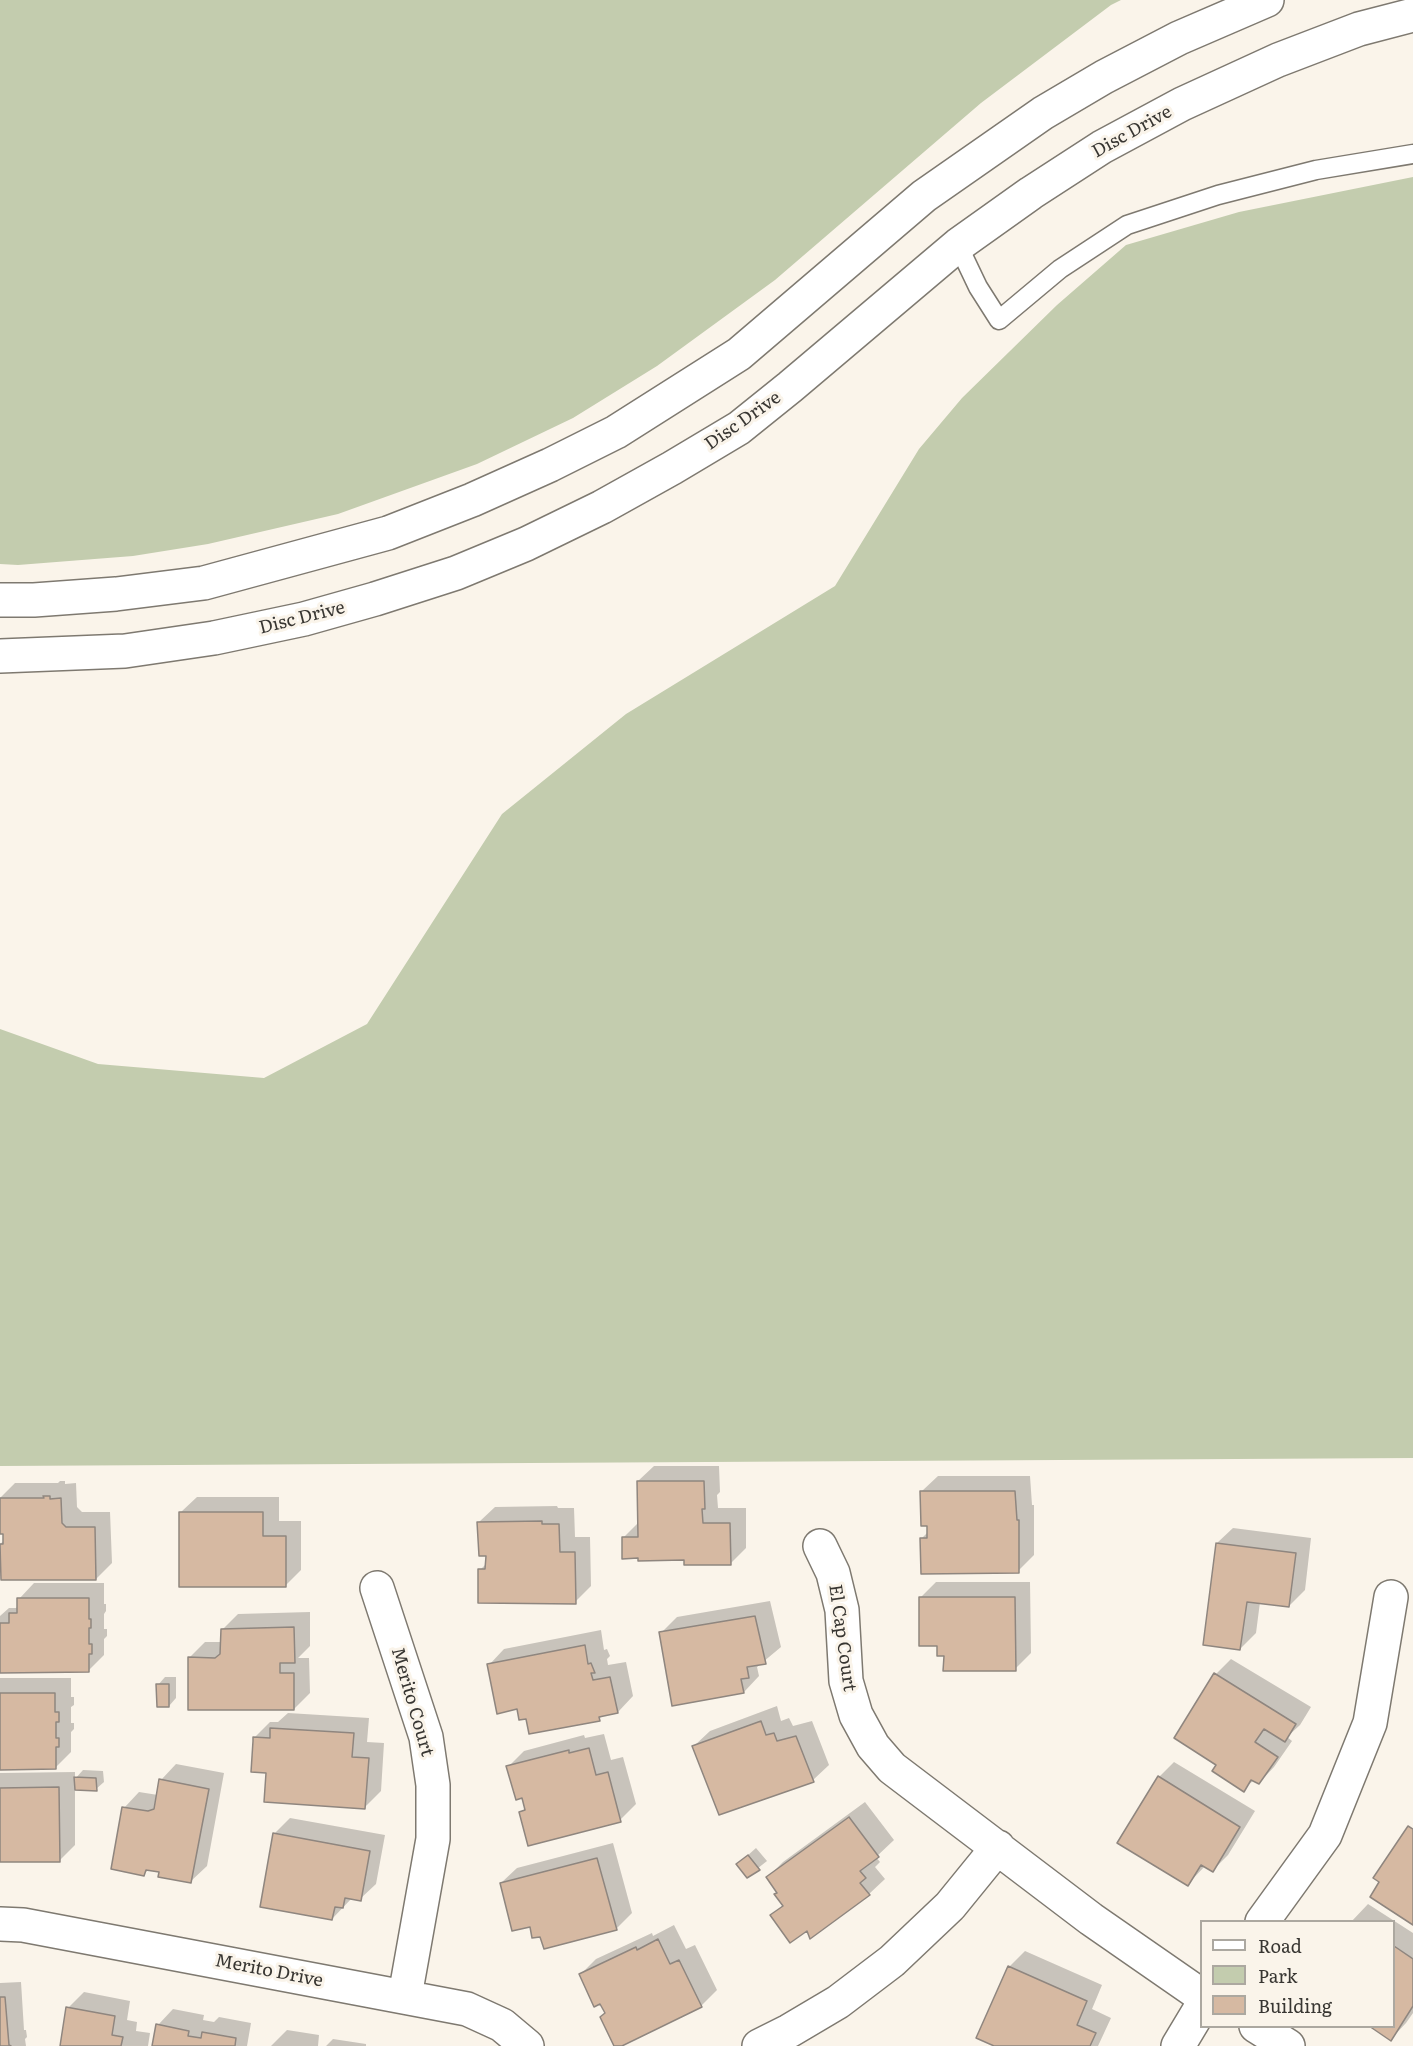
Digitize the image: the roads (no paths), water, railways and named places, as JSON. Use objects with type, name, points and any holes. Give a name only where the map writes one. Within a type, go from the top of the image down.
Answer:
[{"type":"main road","points":[[0,600],[116,594],[204,583],[388,533],[472,500],[550,465],[616,432],[739,354],[924,196],[1042,113],[1104,77],[1179,38],[1267,0]]},
{"type":"main road","name":"Disc Drive","points":[[0,656],[125,651],[214,638],[304,619],[456,573],[526,544],[602,507],[739,428],[799,380],[957,245],[1102,147],[1182,104],[1278,60],[1359,29],[1413,15]]},
{"type":"main road","name":"El Cap Court","points":[[820,1546],[833,1573],[842,1610],[846,1681],[855,1715],[873,1746],[892,1768],[1091,1919],[1200,1995]]},
{"type":"main road","name":"Merito Court","points":[[377,1588],[426,1737],[434,1785],[433,1839],[405,1996]]},
{"type":"main road","points":[[1263,1920],[1326,1834],[1370,1723],[1391,1597]]},
{"type":"main road","points":[[759,2046],[838,2002],[892,1961],[950,1906],[998,1848]]},
{"type":"main road","name":"Merito Drive","points":[[0,1924],[23,1925],[467,2009],[502,2025],[527,2046]]},
{"type":"main road","points":[[1178,2046],[1200,2009]]},
{"type":"main road","points":[[1259,2028],[1288,2046]]},
{"type":"lane","points":[[957,245],[978,287],[999,320],[1060,269],[1127,225],[1218,195],[1316,170],[1413,154]]}]
